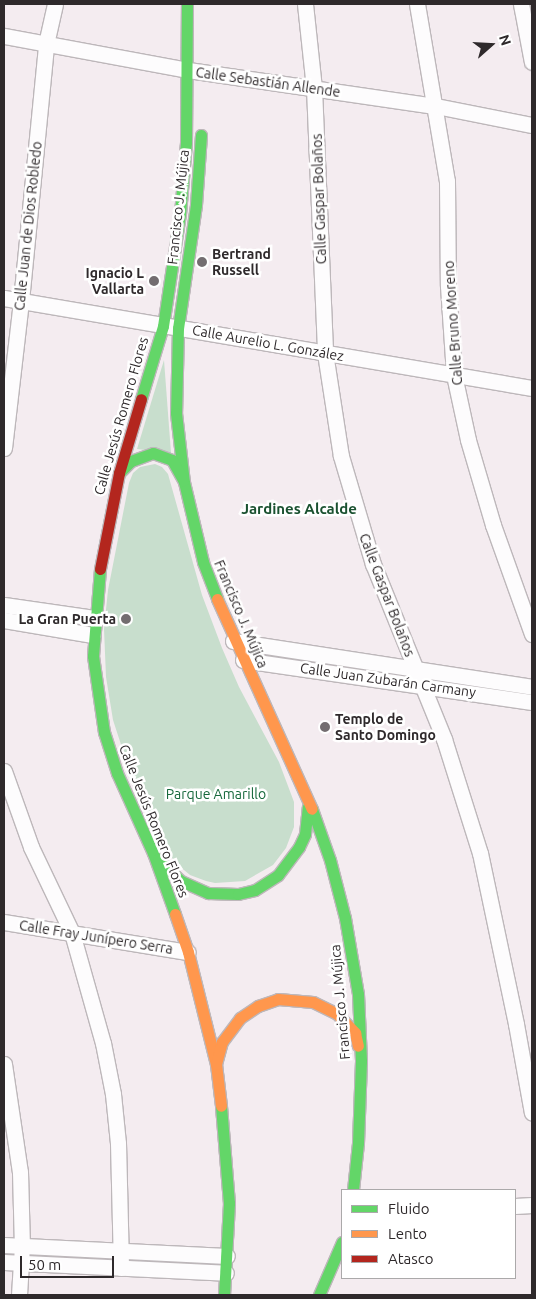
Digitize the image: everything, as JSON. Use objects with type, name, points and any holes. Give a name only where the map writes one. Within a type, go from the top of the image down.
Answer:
[{"type":"street","name":"Calle Juan de Dios Robledo","points":[[4,448],[21,301],[46,44],[55,4]]},
{"type":"street","name":"Calle Jesús Romero Flores","points":[[187,4],[199,72],[186,142],[180,214],[162,326],[119,474],[102,551],[93,635],[95,684],[104,732],[117,773],[153,853],[188,952],[216,1064],[228,1186],[227,1256],[224,1295]]},
{"type":"street","name":"Calle Gaspar Bolaños","points":[[305,4],[314,88],[325,353],[343,465],[373,564],[444,739],[480,853],[516,1024],[532,1114]]},
{"type":"street","name":"Calle Bruno Moreno","points":[[417,4],[448,181],[448,286],[454,374],[468,440],[493,525],[532,634]]},
{"type":"street","points":[[521,4],[532,62]]},
{"type":"street","name":"Calle Sebastián Allende","points":[[4,36],[199,72],[436,106],[532,125]]},
{"type":"street","name":"Francisco J. Mújica","points":[[201,122],[196,205],[178,328],[176,413],[184,482],[203,562],[233,641],[308,796],[330,860],[350,941],[358,994],[362,1061],[358,1143],[353,1189]]},
{"type":"street","name":"Calle Aurelio L. González","points":[[4,298],[532,388]]},
{"type":"street","points":[[119,474],[131,460],[153,453],[172,460],[184,482]]},
{"type":"street","points":[[4,605],[94,618]]},
{"type":"street","points":[[4,620],[93,635]]},
{"type":"street","name":"Calle Juan Zubarán Carmany","points":[[233,641],[532,687]]},
{"type":"street","name":"Calle Juan Zubarán Carmany","points":[[243,660],[422,684],[532,702]]},
{"type":"street","points":[[4,771],[31,847],[72,933],[103,1043],[113,1094],[118,1143],[120,1268]]},
{"type":"street","points":[[153,853],[169,871],[193,888],[224,895],[254,890],[278,875],[300,847],[308,818],[308,796]]},
{"type":"street","name":"Calle Fray Junípero Serra","points":[[4,922],[188,952]]},
{"type":"street","points":[[216,1064],[222,1042],[240,1018],[258,1006],[278,999],[313,1002],[346,1021],[355,1033],[362,1061]]},
{"type":"street","points":[[4,1064],[20,1172],[22,1263],[19,1295]]},
{"type":"street","points":[[516,1206],[532,1205]]},
{"type":"street","points":[[319,1295],[341,1244]]},
{"type":"street","points":[[4,1245],[227,1256]]},
{"type":"street","points":[[4,1262],[226,1273]]},
{"type":"green space","points":[[164,360],[171,453],[137,449]]},
{"type":"green space","name":"Parque Amarillo","points":[[155,464],[162,467],[168,474],[202,595],[222,648],[239,687],[279,762],[294,802],[294,827],[286,848],[273,865],[245,881],[215,883],[190,875],[178,865],[164,848],[142,801],[113,720],[106,677],[104,629],[108,590],[129,483],[133,473],[140,467]]},
{"type":"traffic: fast","points":[[141,399],[163,326],[180,214],[186,142],[187,4]]},
{"type":"traffic: fast","points":[[201,135],[196,205],[178,328],[176,413],[184,482],[203,562],[217,599]]},
{"type":"traffic: fast","points":[[119,473],[131,461],[153,453],[172,460],[183,480]]},
{"type":"traffic: fast","points":[[100,569],[93,656],[104,732],[117,773],[153,853],[175,914]]},
{"type":"traffic: fast","points":[[158,859],[181,881],[208,893],[238,894],[255,890],[278,875],[299,847],[305,834],[308,807]]},
{"type":"traffic: fast","points":[[312,809],[330,860],[345,918],[358,994],[361,1061],[358,1143],[353,1189]]},
{"type":"traffic: fast","points":[[221,1106],[229,1203],[224,1295]]},
{"type":"traffic: fast","points":[[319,1295],[341,1244]]},
{"type":"traffic: slow","points":[[217,599],[312,809]]},
{"type":"traffic: slow","points":[[175,914],[188,952],[216,1064],[221,1106]]},
{"type":"traffic: slow","points":[[216,1064],[222,1042],[240,1018],[258,1006],[278,999],[313,1002],[336,1013],[355,1033],[358,1046]]},
{"type":"traffic: jam","points":[[100,569],[119,473],[141,399]]},
{"type":"place","name":"Bertrand Russell","points":[[202,262]]},
{"type":"place","name":"Ignacio L Vallarta","points":[[154,281]]},
{"type":"place","name":"La Gran Puerta","points":[[126,619]]},
{"type":"place","name":"Templo de Santo Domingo","points":[[325,727]]},
{"type":"district","name":"Jardines Alcalde","points":[[299,509]]}]
